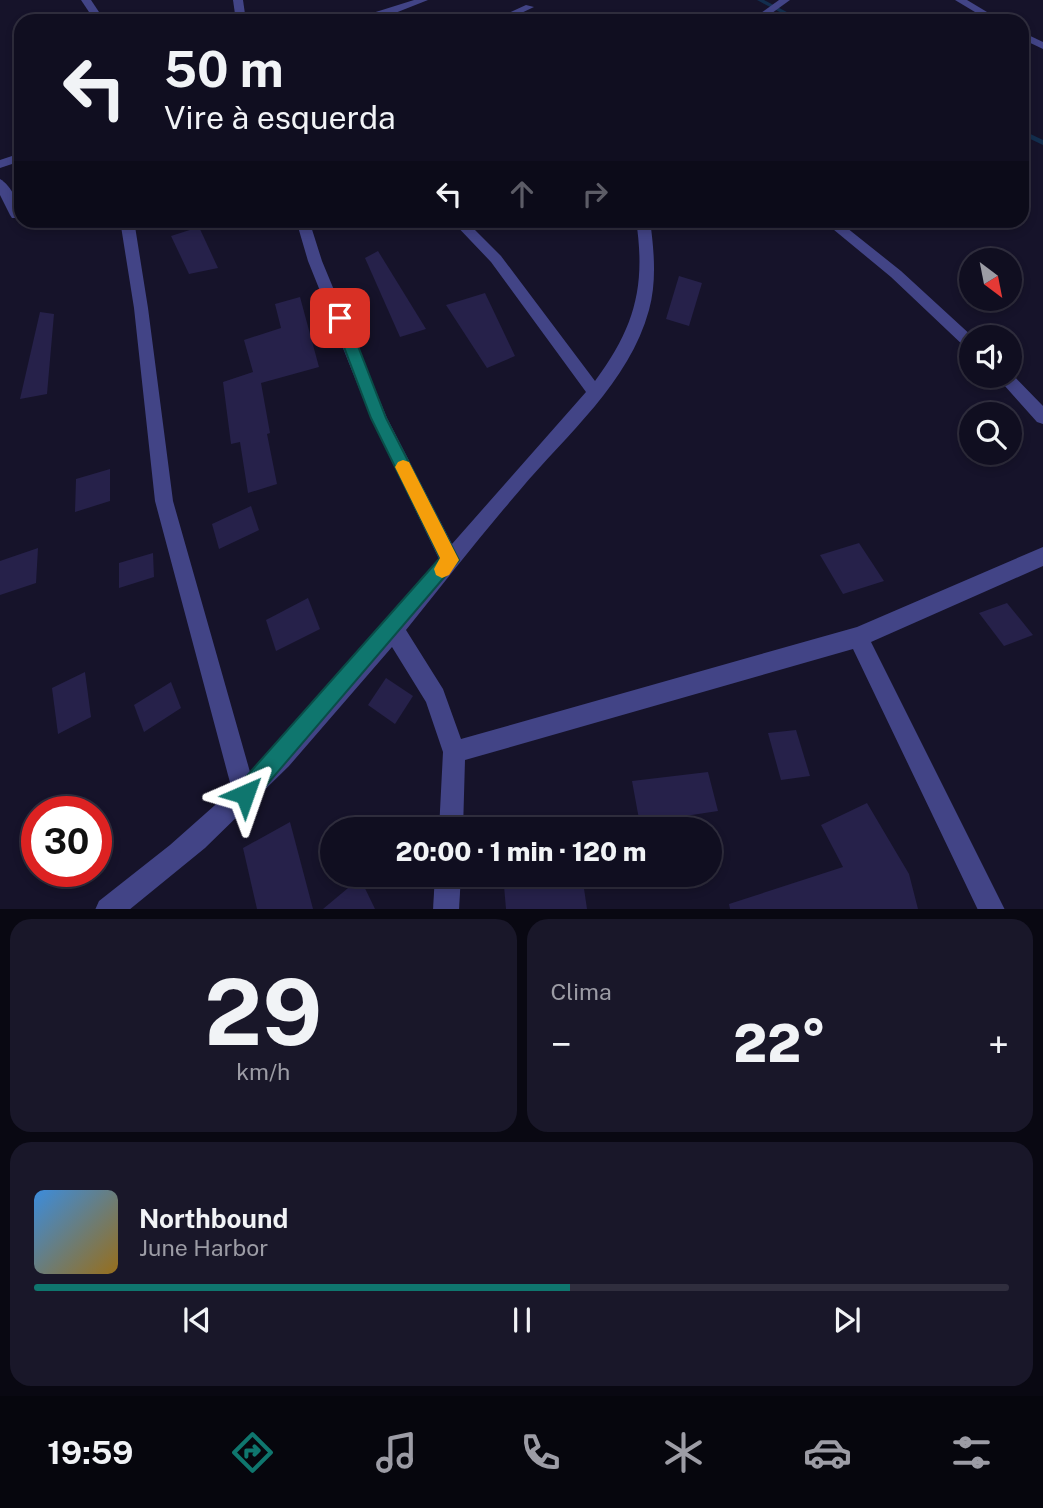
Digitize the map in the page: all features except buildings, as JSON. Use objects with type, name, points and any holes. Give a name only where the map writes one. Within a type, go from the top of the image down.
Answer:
[{"type":"street","points":[[385,14],[423,0]]},
{"type":"street","points":[[765,14],[785,0]]},
{"type":"street","points":[[960,0],[985,14]]},
{"type":"street","points":[[512,14],[529,7]]},
{"type":"street","points":[[0,183],[14,207]]},
{"type":"street","points":[[128,228],[141,308],[164,501],[245,794]]},
{"type":"street","points":[[304,228],[314,261],[330,293],[379,418],[450,560]]},
{"type":"street","points":[[465,228],[496,259],[596,394]]},
{"type":"street","points":[[108,909],[164,867],[245,794],[393,628],[527,468],[596,394],[621,357],[638,322],[646,291],[649,257],[644,228]]},
{"type":"street","points":[[838,228],[896,274],[959,333]]},
{"type":"street","points":[[1015,388],[1043,417]]},
{"type":"street","points":[[454,752],[858,637],[1043,556]]},
{"type":"street","points":[[393,628],[435,696],[454,752],[452,817]]},
{"type":"street","points":[[858,637],[992,909]]},
{"type":"street","points":[[446,909],[447,887]]},
{"type":"waterway","points":[[760,0],[787,14]]},
{"type":"waterway","points":[[1029,136],[1043,143]]},
{"type":"slow traffic","points":[[403,467],[450,560],[442,569]]},
{"type":"route","points":[[245,794],[450,560],[379,418],[340,318]]}]
